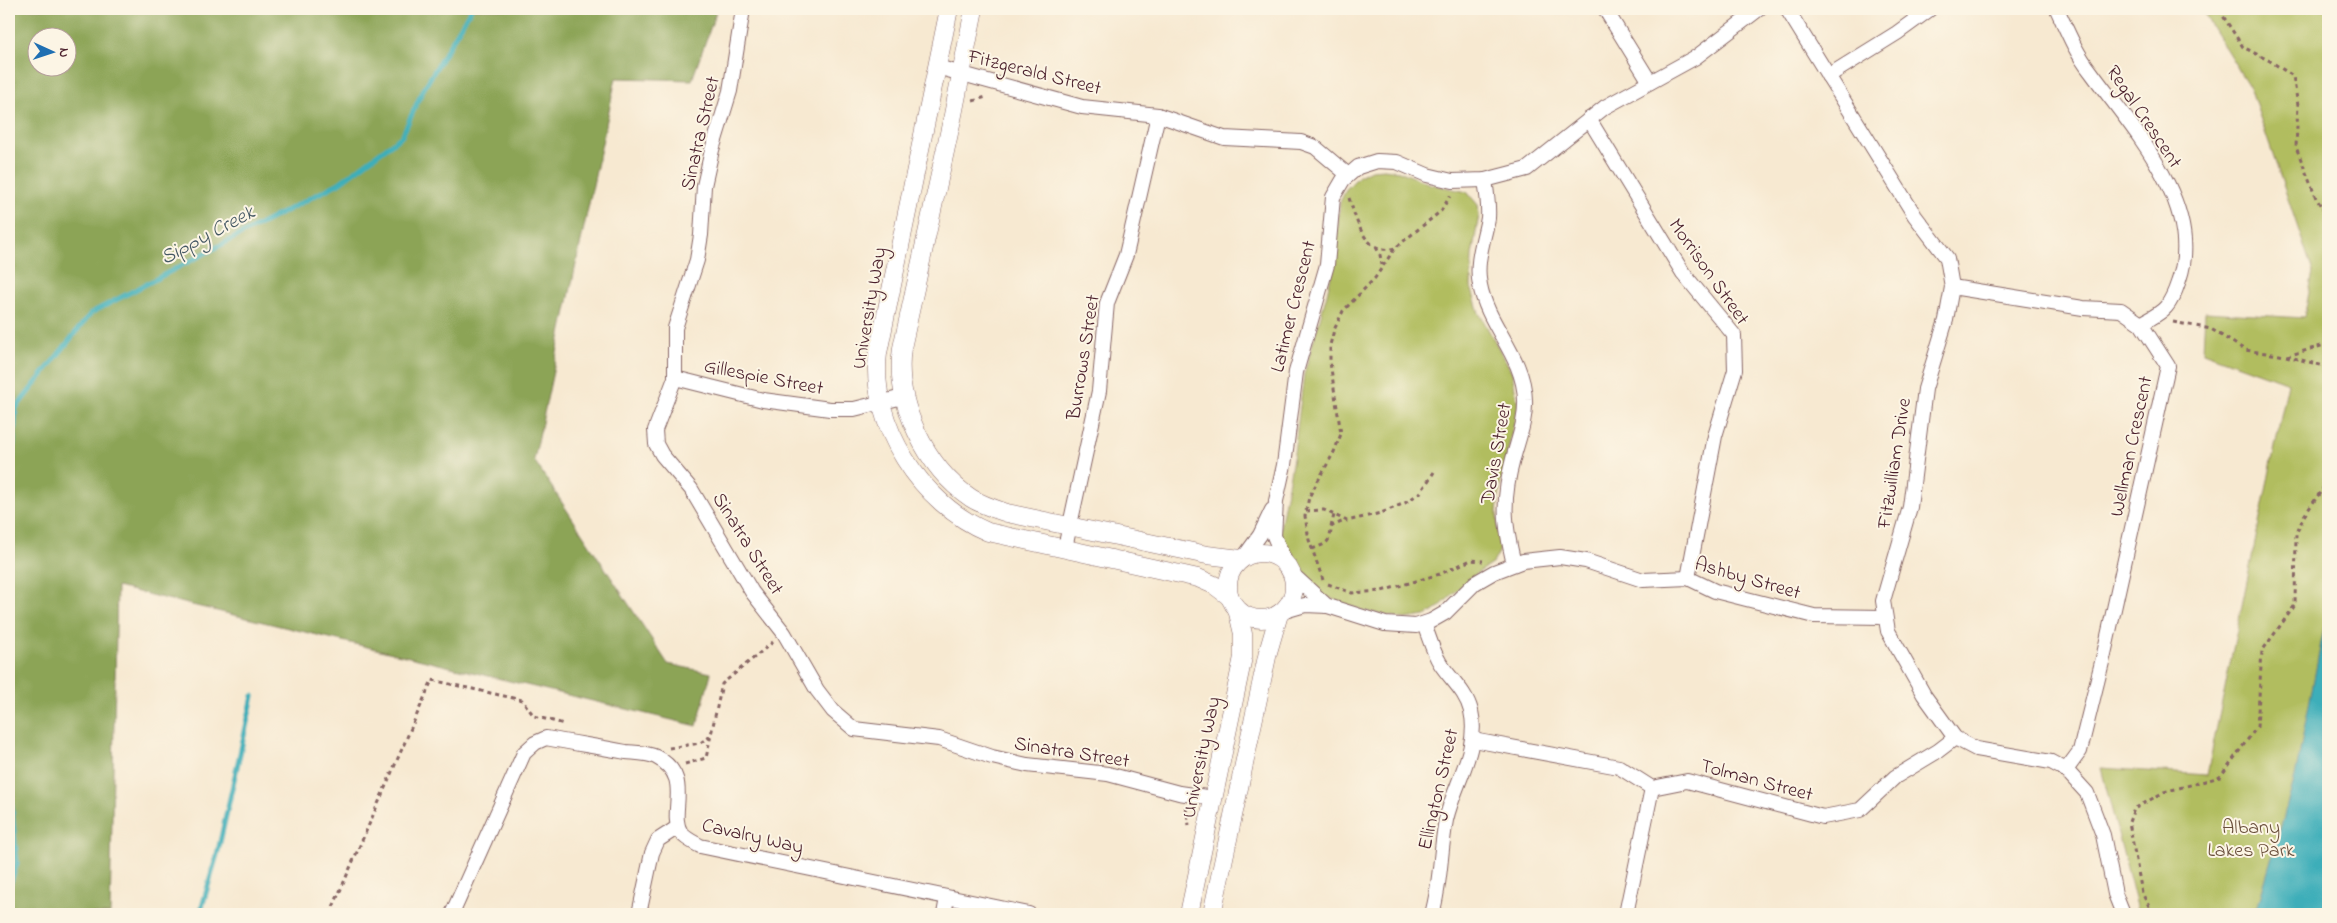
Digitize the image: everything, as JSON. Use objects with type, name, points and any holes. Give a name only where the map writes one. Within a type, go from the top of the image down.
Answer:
[{"type":"street","name":"Sinatra Street","points":[[743,9],[730,91],[712,150],[704,186],[701,235],[697,260],[675,328],[675,378],[655,430],[656,444],[662,455],[692,489],[752,592],[784,633],[817,690],[833,711],[854,729],[939,739],[992,757],[1027,765],[1108,774],[1189,795],[1213,798]]},
{"type":"street","name":"University Way","points":[[949,9],[878,352],[876,370],[881,403],[887,423],[919,479],[948,509],[963,520],[988,532],[1198,578],[1214,585],[1233,603],[1243,634],[1243,657],[1189,914]]},
{"type":"street","name":"University Way","points":[[974,9],[902,348],[900,372],[903,397],[910,418],[920,438],[939,465],[971,498],[1007,513],[1206,555],[1243,558]]},
{"type":"street","points":[[1605,9],[1650,82]]},
{"type":"street","name":"Latimer Crescent","points":[[1289,569],[1274,536],[1276,501],[1284,465],[1299,361],[1327,265],[1335,191],[1347,174],[1370,162],[1387,160],[1444,180],[1485,180],[1526,169],[1606,107],[1696,58],[1759,9]]},
{"type":"street","name":"Fitzwilliam Drive","points":[[1787,9],[1915,216],[1946,258],[1952,287],[1946,320],[1925,389],[1910,507],[1883,601],[1884,617],[1894,644],[1924,695],[1955,738],[1976,749],[2050,762],[2066,770],[2088,793],[2103,834],[2115,894],[2123,914]]},
{"type":"street","points":[[1828,76],[1897,33],[1930,9]]},
{"type":"street","name":"Regal Crescent","points":[[2057,9],[2073,44],[2090,72],[2147,148],[2165,180],[2179,213],[2184,242],[2182,273],[2174,295],[2166,308],[2141,324]]},
{"type":"street","name":"Fitzgerald Street","points":[[937,67],[962,72],[1082,107],[1158,115],[1224,138],[1301,142],[1316,147],[1347,174]]},
{"type":"street","name":"Burrows Street","points":[[1065,548],[1099,391],[1107,303],[1126,255],[1158,115]]},
{"type":"street","name":"Morrison Street","points":[[1589,119],[1683,273],[1734,335],[1735,370],[1716,436],[1688,578]]},
{"type":"street","name":"Davis Street","points":[[1485,180],[1488,212],[1479,259],[1479,283],[1486,310],[1519,368],[1525,397],[1524,421],[1509,474],[1505,514],[1506,533],[1514,564]]},
{"type":"street","name":"Wellman Crescent","points":[[1952,287],[2083,308],[2121,310],[2141,324],[2168,366],[2083,741],[2080,751],[2066,770]]},
{"type":"street","name":"Gillespie Street","points":[[675,378],[763,400],[830,409],[854,409],[903,397]]},
{"type":"street","name":"Latimer Crescent","points":[[1243,558],[1260,535],[1276,501]]},
{"type":"street","points":[[1212,914],[1268,652],[1280,613],[1292,597],[1294,582],[1289,569],[1274,555],[1254,553],[1243,558],[1229,576],[1233,603],[1250,617],[1257,619],[1265,619],[1280,613]]},
{"type":"street","name":"Ashby Street","points":[[1280,613],[1305,605],[1328,606],[1396,626],[1411,627],[1424,624],[1445,613],[1475,583],[1494,572],[1514,564],[1560,557],[1586,561],[1643,580],[1688,578],[1715,591],[1814,616],[1884,617]]},
{"type":"street","name":"Ashby Street","points":[[1289,569],[1311,594],[1328,606]]},
{"type":"street","name":"Ellington Street","points":[[1424,624],[1440,662],[1460,688],[1470,710],[1473,740],[1450,801],[1443,839],[1438,894],[1432,914]]},
{"type":"street","points":[[452,914],[524,752],[534,743],[546,738],[655,756],[670,769]]},
{"type":"street","name":"Tolman Street","points":[[1652,788],[1687,781],[1823,817],[1860,810],[1895,777],[1938,751],[1955,738]]},
{"type":"street","points":[[1473,740],[1619,767],[1652,788],[1626,914]]},
{"type":"street","name":"Cavalry Way","points":[[670,769],[679,790],[678,827],[689,840],[700,846],[1029,914]]},
{"type":"street","points":[[1213,798],[1235,803]]},
{"type":"street","points":[[639,914],[652,853],[658,840],[678,827]]},
{"type":"street","points":[[944,914],[947,898]]},
{"type":"path","points":[[2222,9],[2223,16],[2244,47],[2293,76],[2298,105],[2296,147],[2316,198],[2328,218]]},
{"type":"path","points":[[970,104],[976,99],[992,97]]},
{"type":"path","points":[[1335,191],[1344,193],[1348,197],[1356,220],[1365,237],[1376,246],[1386,249],[1394,248]]},
{"type":"path","points":[[1451,191],[1449,200],[1441,211],[1394,248],[1375,278],[1344,311],[1332,338],[1330,362],[1341,434],[1334,452],[1309,497],[1306,511],[1307,534],[1323,580],[1333,588],[1352,594],[1382,591],[1440,574],[1471,560],[1482,560],[1494,572]]},
{"type":"path","points":[[1376,246],[1382,265]]},
{"type":"path","points":[[2157,314],[2171,322],[2211,329],[2245,350],[2286,356],[2328,367]]},
{"type":"path","points":[[2286,356],[2328,344]]},
{"type":"path","points":[[1331,527],[1334,524],[1381,513],[1405,503],[1425,488],[1434,472]]},
{"type":"path","points":[[2153,914],[2142,893],[2129,822],[2134,809],[2164,792],[2220,777],[2257,727],[2262,650],[2295,606],[2296,534],[2304,516],[2328,481]]},
{"type":"path","points":[[1306,511],[1321,509],[1347,521]]},
{"type":"path","points":[[1312,548],[1328,542],[1334,515]]},
{"type":"path","points":[[670,769],[706,758],[722,684],[784,633]]},
{"type":"path","points":[[330,914],[432,680],[522,700],[534,716],[566,725]]},
{"type":"path","points":[[666,748],[700,743],[711,736]]},
{"type":"path","points":[[1189,830],[1185,812],[1192,781],[1197,773]]},
{"type":"green space","points":[[9,9],[717,9],[692,80],[616,78],[534,460],[668,664],[711,673],[697,726],[117,587],[110,914],[9,914]]},
{"type":"green space","name":"Albany Lakes Park","points":[[2201,9],[2328,9],[2328,914],[2139,914],[2101,768],[2207,775],[2288,383],[2203,352],[2205,312],[2304,318],[2313,272],[2250,88]]},
{"type":"green space","points":[[1371,170],[1399,171],[1430,184],[1467,192],[1478,205],[1479,215],[1472,255],[1471,287],[1479,313],[1512,372],[1518,406],[1500,485],[1497,512],[1498,535],[1501,542],[1499,552],[1493,563],[1470,578],[1435,611],[1425,616],[1405,619],[1364,611],[1322,595],[1306,578],[1298,563],[1285,549],[1279,533],[1294,453],[1304,374],[1327,294],[1335,258],[1340,202],[1347,188],[1359,176]]},
{"type":"water","points":[[2328,607],[2328,914],[2259,914],[2257,909],[2295,777]]},
{"type":"waterway","name":"Sippy Creek","points":[[9,512],[16,408],[91,313],[339,183],[402,136],[423,90],[471,9]]},
{"type":"waterway","points":[[200,914],[218,851],[253,696]]},
{"type":"waterway","name":"Sippy Creek","points":[[9,778],[17,863],[9,888]]}]
